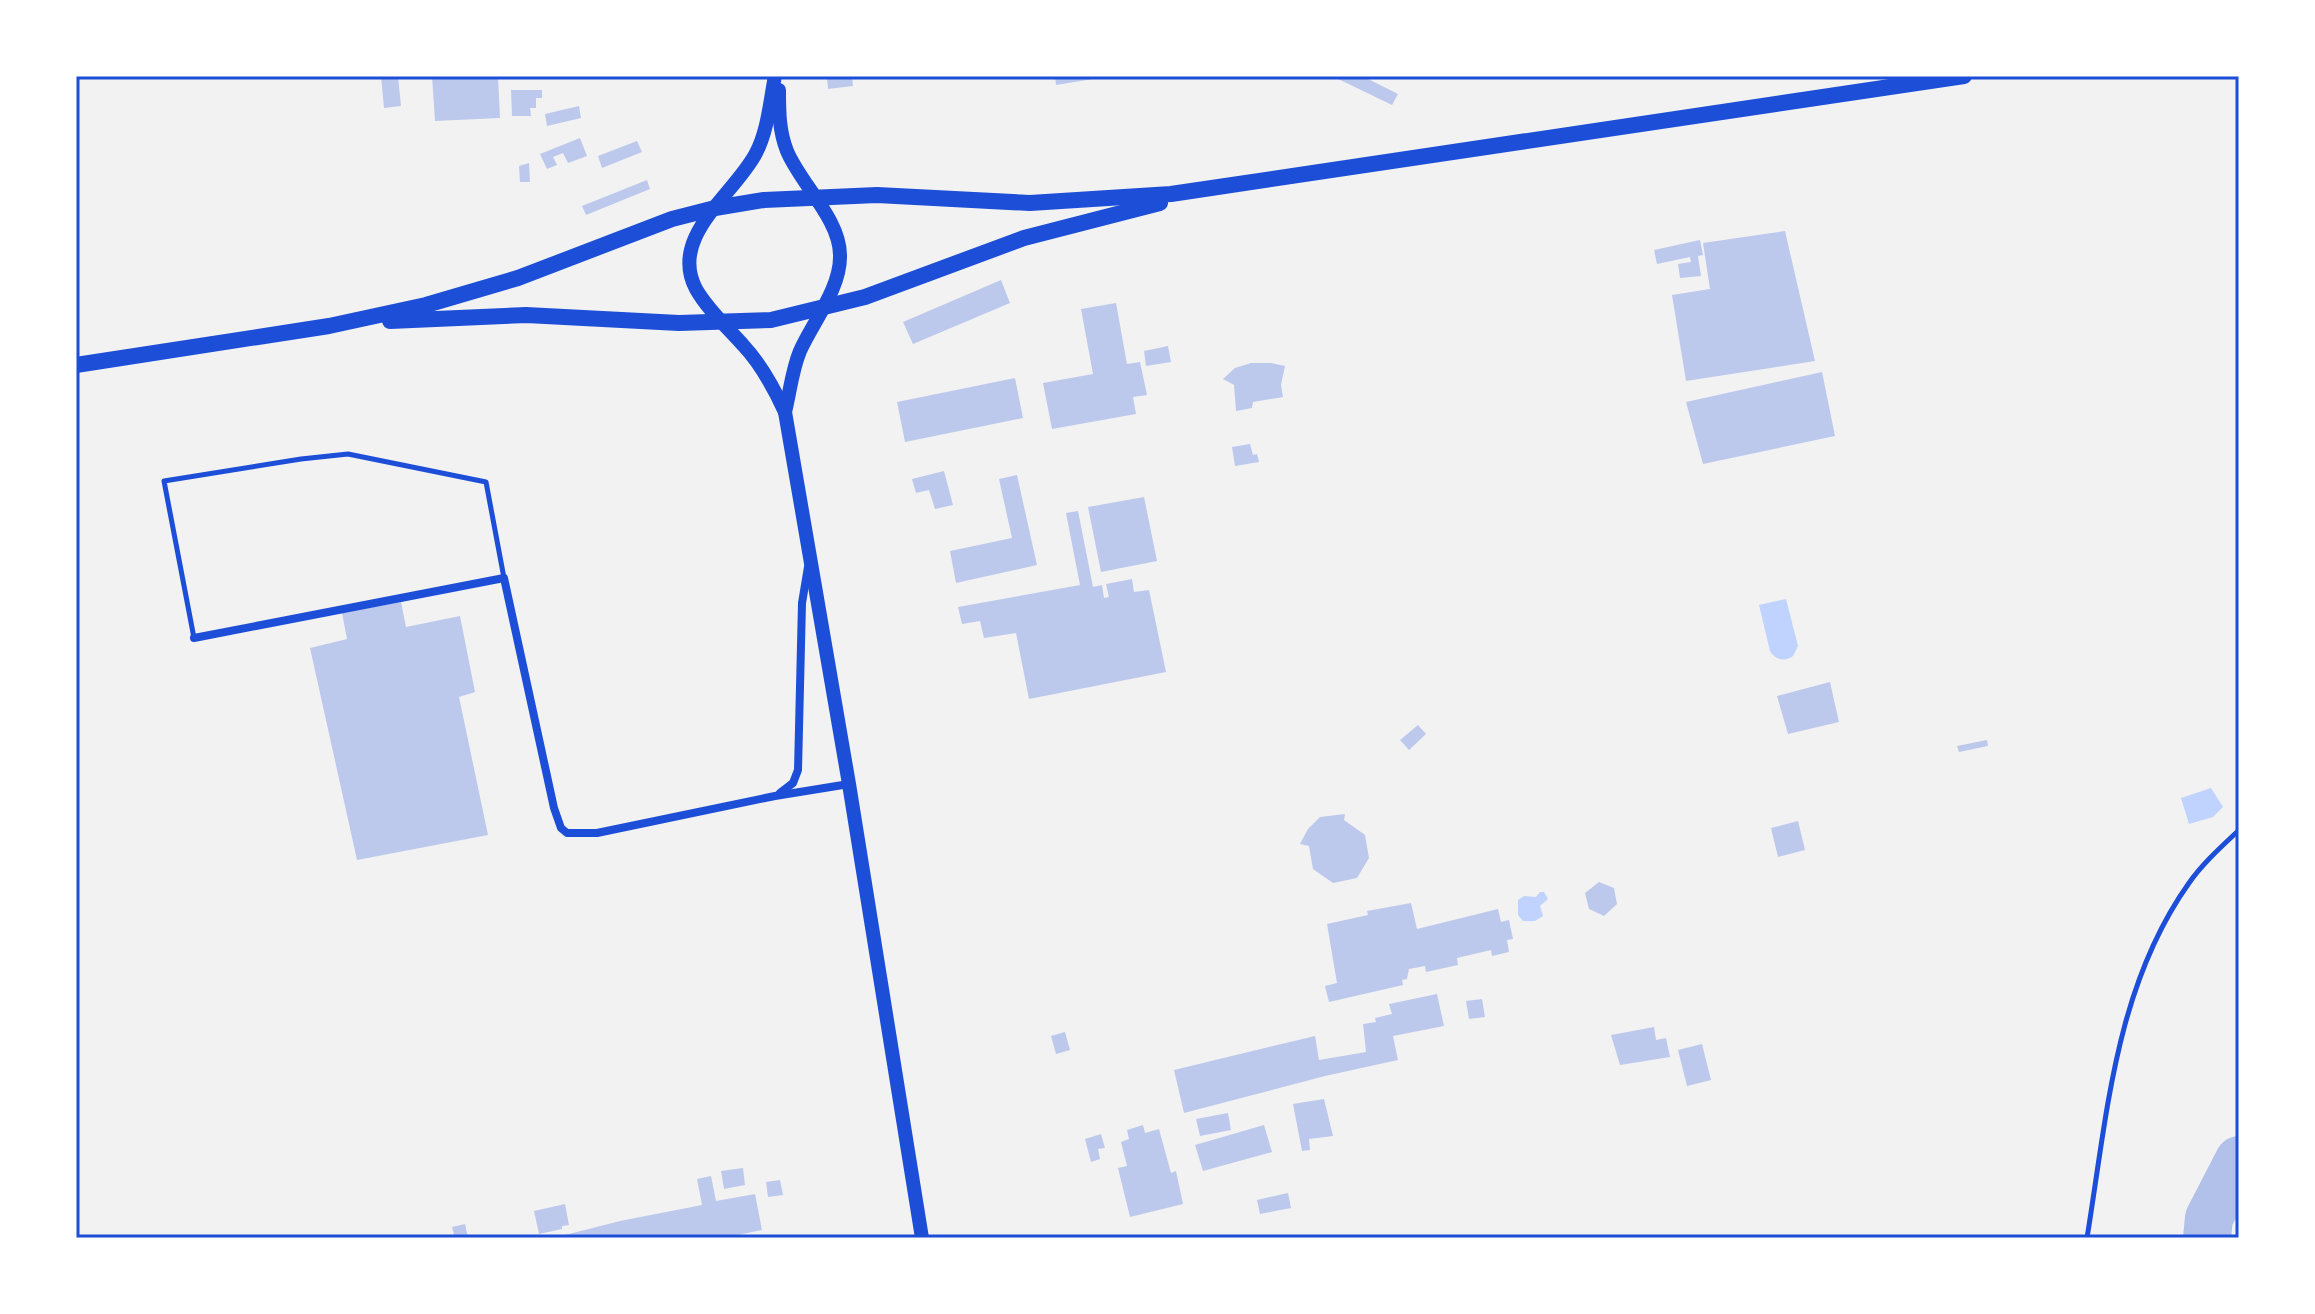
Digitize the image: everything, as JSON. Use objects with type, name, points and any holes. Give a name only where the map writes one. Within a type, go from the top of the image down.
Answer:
[{"type":"main road","points":[[776,76],[782,136],[788,154],[834,231],[841,252],[839,270],[798,356],[785,412]]},
{"type":"main road","points":[[776,76],[758,150],[694,240],[689,264],[696,288],[757,362],[785,412],[922,1238]]},
{"type":"main road","points":[[76,365],[329,326],[498,285],[649,226],[715,208],[764,200],[877,195],[1030,203],[1217,189],[1964,76]]},
{"type":"main road","points":[[329,326],[499,315],[723,323],[771,320],[821,310],[887,289],[1024,238],[1217,189]]},
{"type":"street","points":[[775,796],[793,783],[798,770],[803,583],[809,563]]},
{"type":"street","points":[[194,638],[504,578],[554,808],[561,828],[567,833],[597,833],[849,784]]},
{"type":"lane","points":[[194,638],[164,481],[348,454],[486,482],[504,578]]},
{"type":"lane","points":[[2087,1238],[2120,1036],[2135,985],[2159,933],[2189,882],[2239,830]]},
{"type":"water","points":[[1786,599],[1798,646],[1793,656],[1784,659],[1777,658],[1770,651],[1759,605]]},
{"type":"water","points":[[2211,788],[2223,807],[2213,817],[2189,824],[2181,798]]},
{"type":"water","points":[[1544,892],[1548,899],[1540,906],[1543,916],[1535,921],[1523,921],[1518,915],[1518,900],[1524,896],[1536,897]]},
{"type":"building","points":[[381,76],[398,76],[401,106],[384,108]]},
{"type":"building","points":[[432,76],[498,76],[500,118],[435,121]]},
{"type":"building","points":[[852,76],[853,86],[828,89],[827,77]]},
{"type":"building","points":[[1055,76],[1099,76],[1099,78],[1056,85]]},
{"type":"building","points":[[1332,76],[1362,76],[1398,94],[1392,105]]},
{"type":"building","points":[[511,90],[542,90],[542,98],[536,98],[536,108],[530,108],[531,116],[512,116]]},
{"type":"building","points":[[579,106],[581,118],[547,126],[545,114]]},
{"type":"building","points":[[580,138],[587,156],[568,163],[563,153],[553,157],[557,165],[547,169],[540,154]]},
{"type":"building","points":[[637,141],[642,152],[602,168],[598,156]]},
{"type":"building","points":[[529,163],[530,182],[520,182],[519,166]]},
{"type":"building","points":[[647,180],[650,189],[586,215],[582,206]]},
{"type":"building","points":[[1785,231],[1815,361],[1686,381],[1672,295],[1710,289],[1703,243]]},
{"type":"building","points":[[1700,240],[1703,255],[1698,256],[1701,276],[1680,278],[1678,264],[1691,262],[1690,257],[1657,264],[1654,250]]},
{"type":"building","points":[[1001,280],[1010,303],[913,344],[903,322]]},
{"type":"building","points":[[1116,303],[1127,364],[1140,362],[1147,395],[1133,397],[1136,414],[1052,429],[1043,383],[1093,374],[1081,309]]},
{"type":"building","points":[[1168,346],[1171,362],[1146,366],[1144,351]]},
{"type":"building","points":[[1251,363],[1285,366],[1281,385],[1283,397],[1253,402],[1252,408],[1236,411],[1234,385],[1223,379],[1235,368]]},
{"type":"building","points":[[1822,372],[1835,436],[1703,464],[1686,402]]},
{"type":"building","points":[[1015,378],[1023,418],[905,442],[897,402]]},
{"type":"building","points":[[1250,444],[1259,462],[1235,466],[1232,447]]},
{"type":"building","points":[[944,471],[953,505],[935,509],[929,490],[916,493],[912,479]]},
{"type":"building","points":[[1017,475],[1037,565],[956,583],[950,551],[1012,538],[999,479]]},
{"type":"building","points":[[1144,497],[1157,561],[1101,572],[1088,507]]},
{"type":"building","points":[[1078,511],[1093,587],[1102,585],[1104,598],[1109,597],[1106,584],[1132,579],[1134,592],[1149,590],[1166,672],[1029,699],[1016,633],[984,638],[980,621],[962,624],[958,607],[1080,585],[1066,513]]},
{"type":"building","points":[[401,602],[406,627],[460,616],[475,692],[459,697],[488,835],[357,860],[310,648],[347,639],[342,613]]},
{"type":"building","points":[[1830,682],[1839,722],[1788,734],[1777,696]]},
{"type":"building","points":[[1418,725],[1426,734],[1409,750],[1400,740]]},
{"type":"building","points":[[1987,740],[1988,746],[1959,752],[1957,746]]},
{"type":"building","points":[[1345,814],[1344,820],[1365,835],[1369,858],[1357,878],[1333,883],[1313,869],[1309,846],[1300,844],[1308,829],[1320,817]]},
{"type":"building","points":[[1798,821],[1805,850],[1778,857],[1771,828]]},
{"type":"building","points":[[1599,882],[1614,888],[1617,904],[1604,916],[1589,909],[1585,893]]},
{"type":"building","points":[[1411,903],[1417,929],[1498,909],[1501,922],[1509,920],[1513,939],[1507,940],[1509,952],[1492,956],[1491,950],[1457,958],[1458,965],[1426,972],[1425,966],[1409,969],[1407,979],[1402,980],[1403,985],[1329,1002],[1325,986],[1337,983],[1327,924],[1368,915],[1367,911]]},
{"type":"building","points":[[1437,994],[1444,1026],[1393,1036],[1398,1060],[1184,1113],[1174,1070],[1315,1036],[1319,1060],[1366,1052],[1363,1024],[1392,1014],[1389,1004]]},
{"type":"building","points":[[1482,999],[1485,1017],[1469,1019],[1466,1001]]},
{"type":"building","points":[[1654,1027],[1656,1040],[1666,1038],[1670,1057],[1620,1065],[1611,1035]]},
{"type":"building","points":[[1065,1032],[1070,1050],[1056,1054],[1051,1036]]},
{"type":"building","points":[[1702,1044],[1711,1080],[1687,1086],[1678,1050]]},
{"type":"building","points":[[1324,1099],[1333,1136],[1309,1139],[1310,1150],[1302,1151],[1293,1104]]},
{"type":"building","points":[[1228,1113],[1231,1130],[1200,1136],[1196,1119]]},
{"type":"building","points":[[1143,1125],[1145,1133],[1159,1129],[1171,1173],[1176,1171],[1183,1204],[1130,1217],[1118,1168],[1127,1166],[1121,1142],[1129,1139],[1127,1130]]},
{"type":"building","points":[[1264,1125],[1272,1152],[1203,1171],[1195,1145]]},
{"type":"building","points":[[1101,1134],[1105,1148],[1098,1149],[1100,1159],[1091,1162],[1085,1139]]},
{"type":"building","points":[[743,1168],[745,1185],[724,1189],[721,1171]]},
{"type":"building","points":[[711,1176],[716,1201],[755,1194],[762,1230],[723,1238],[566,1238],[565,1235],[620,1221],[702,1205],[697,1179]]},
{"type":"building","points":[[780,1180],[783,1195],[768,1197],[766,1182]]},
{"type":"building","points":[[1288,1193],[1291,1208],[1260,1214],[1257,1200]]},
{"type":"building","points":[[565,1204],[569,1225],[539,1234],[534,1211]]},
{"type":"building","points":[[465,1224],[468,1238],[455,1238],[452,1227]]},
{"type":"taxiway","points":[[2207,1238],[2209,1218],[2239,1160]]}]
